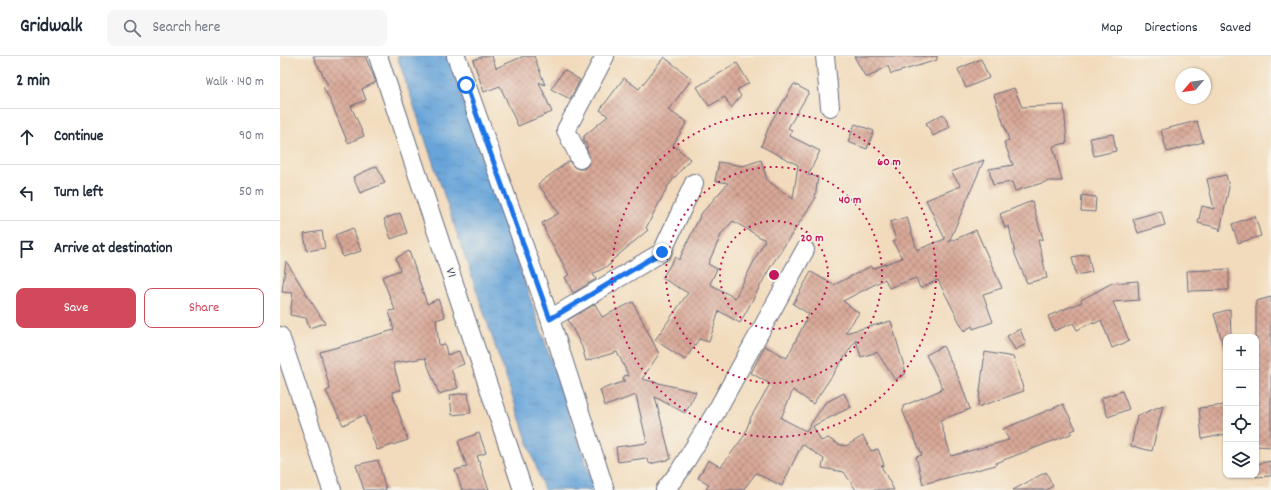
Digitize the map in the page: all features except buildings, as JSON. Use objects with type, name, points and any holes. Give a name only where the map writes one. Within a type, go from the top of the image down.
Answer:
[{"type":"street","name":"V1","points":[[378,56],[523,490]]},
{"type":"street","points":[[456,56],[550,319],[605,490]]},
{"type":"street","points":[[580,160],[566,130],[605,56]]},
{"type":"street","points":[[825,56],[830,107]]},
{"type":"street","points":[[550,319],[662,252],[694,183]]},
{"type":"street","points":[[665,490],[679,472],[718,410],[805,250]]},
{"type":"street","points":[[280,336],[332,490]]},
{"type":"water","points":[[397,56],[448,56],[595,490],[544,490]]},
{"type":"route","points":[[466,85],[550,319],[662,252]]}]
